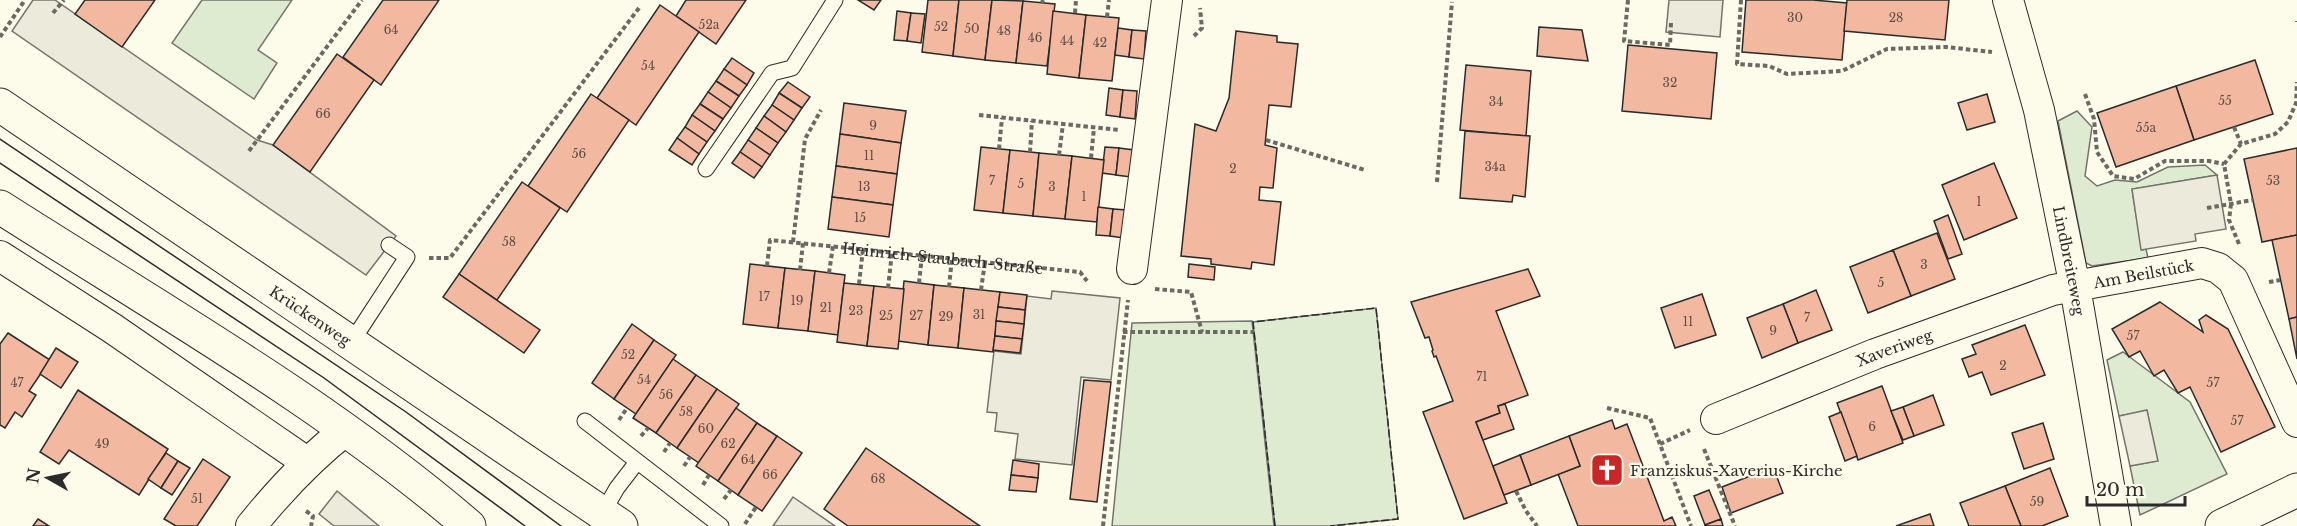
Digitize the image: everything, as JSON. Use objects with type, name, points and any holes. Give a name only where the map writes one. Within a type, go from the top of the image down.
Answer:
[{"type":"main road","name":"Krückenweg","points":[[0,105],[611,520]]},
{"type":"main road","points":[[0,207],[346,430],[430,493],[469,526]]},
{"type":"main road","points":[[2222,526],[2297,490]]},
{"type":"street","points":[[1131,278],[1167,0]]},
{"type":"street","name":"Lindbreiteweg","points":[[2008,0],[2039,110],[2075,287],[2116,526]]},
{"type":"street","points":[[0,256],[121,334],[308,463]]},
{"type":"street","name":"Am Beilstück","points":[[2075,287],[2202,263],[2218,267],[2233,279],[2297,422]]},
{"type":"street","name":"Xaveriweg","points":[[1708,429],[1875,354],[2054,290],[2075,287]]},
{"type":"street","points":[[251,526],[279,491],[346,430]]},
{"type":"lane","points":[[706,169],[771,74],[792,69],[835,0]]},
{"type":"lane","points":[[351,343],[407,257],[389,245]]},
{"type":"lane","points":[[585,421],[721,526]]},
{"type":"lane","points":[[611,520],[617,488],[638,462]]},
{"type":"path","points":[[0,36],[25,0]]},
{"type":"path","points":[[53,13],[64,0]]},
{"type":"path","points":[[249,151],[362,0]]},
{"type":"path","points":[[1074,13],[1076,0]]},
{"type":"path","points":[[1107,17],[1109,0]]},
{"type":"path","points":[[1628,0],[1624,41],[1670,45],[1671,23]]},
{"type":"path","points":[[1741,0],[1737,64],[1768,66],[1786,74],[1842,71],[1887,49],[1946,47],[2001,53]]},
{"type":"path","points":[[1437,182],[1452,2]]},
{"type":"path","points":[[407,257],[450,258],[639,8]]},
{"type":"path","points":[[2224,164],[2241,144],[2275,134],[2288,122],[2296,102],[2297,82]]},
{"type":"path","points":[[2085,94],[2094,119],[2097,152],[2113,176],[2134,179],[2165,161],[2209,161],[2224,164]]},
{"type":"path","points":[[793,242],[805,139],[821,111]]},
{"type":"path","points":[[979,115],[1150,134]]},
{"type":"path","points":[[999,149],[1002,117]]},
{"type":"path","points":[[1029,152],[1032,121]]},
{"type":"path","points":[[1059,155],[1063,124]]},
{"type":"path","points":[[2234,127],[2241,144]]},
{"type":"path","points":[[1091,158],[1094,128]]},
{"type":"path","points":[[1266,140],[1365,170]]},
{"type":"path","points":[[2224,164],[2231,204]]},
{"type":"path","points":[[2207,208],[2253,200]]},
{"type":"path","name":"Heinrich-Staubach-Straße","points":[[767,266],[770,240],[1080,272],[1087,281]]},
{"type":"path","points":[[800,270],[803,243]]},
{"type":"path","points":[[830,273],[833,246]]},
{"type":"path","points":[[859,284],[863,249]]},
{"type":"path","points":[[888,288],[892,252]]},
{"type":"path","points":[[919,283],[922,255]]},
{"type":"path","points":[[949,287],[952,258]]},
{"type":"path","points":[[981,290],[985,262]]},
{"type":"path","points":[[1104,526],[1131,278],[1191,292],[1202,332]]},
{"type":"path","points":[[2269,282],[2280,280]]},
{"type":"path","points":[[1124,332],[1254,332]]},
{"type":"path","points":[[1607,408],[1650,418],[1691,526]]},
{"type":"path","points":[[1708,429],[1735,526]]},
{"type":"path","points":[[1515,491],[1537,526]]},
{"type":"path","points":[[743,526],[756,507]]},
{"type":"path","points":[[308,513],[313,516],[311,526]]},
{"type":"green space","points":[[202,0],[292,0],[258,50],[277,63],[254,99],[172,43]]},
{"type":"green space","points":[[2077,111],[2092,127],[2085,176],[2097,186],[2115,180],[2137,182],[2168,167],[2205,165],[2217,175],[2132,189],[2142,250],[2146,249],[2148,258],[2092,266],[2086,263],[2058,121]]},
{"type":"green space","points":[[1376,308],[1398,519],[1330,526],[1275,526],[1253,322]]},
{"type":"green space","points":[[1252,321],[1274,526],[1112,526],[1132,323]]},
{"type":"green space","points":[[2123,352],[2190,402],[2227,474],[2140,515],[2130,466],[2157,461],[2147,411],[2119,416],[2107,360]]},
{"type":"shaded area","points":[[33,0],[55,0],[257,140],[273,145],[396,236],[366,275],[12,31]]},
{"type":"shaded area","points":[[1669,0],[1723,0],[1720,37],[1666,32]]},
{"type":"shaded area","points":[[2217,175],[2226,229],[2195,234],[2196,241],[2141,250],[2132,189]]},
{"type":"shaded area","points":[[1052,291],[1120,298],[1111,380],[1081,377],[1072,465],[1015,459],[1018,434],[995,431],[997,413],[987,412],[994,351],[1021,354],[1027,296],[1051,299]]},
{"type":"shaded area","points":[[2147,410],[2158,461],[2130,466],[2119,416]]},
{"type":"shaded area","points":[[337,491],[379,526],[334,526],[319,514]]},
{"type":"shaded area","points":[[793,497],[835,526],[773,526]]},
{"type":"building","points":[[85,0],[155,0],[122,47],[75,14]]},
{"type":"building","points":[[383,0],[439,0],[381,85],[343,57]]},
{"type":"building","points":[[686,0],[746,0],[716,44],[676,16]]},
{"type":"building","points":[[858,0],[881,0],[874,10]]},
{"type":"building","points":[[928,0],[959,0],[953,56],[922,52]]},
{"type":"building","points":[[959,0],[992,0],[985,60],[953,56]]},
{"type":"building","points":[[992,0],[1023,1],[1016,63],[985,60]]},
{"type":"building","points":[[1746,0],[1813,0],[1847,3],[1842,60],[1742,52]]},
{"type":"building","points":[[1847,0],[1949,0],[1945,40],[1844,31]]},
{"type":"building","points":[[1023,1],[1055,4],[1047,66],[1016,63]]},
{"type":"building","points":[[660,5],[699,32],[636,125],[597,98]]},
{"type":"building","points":[[897,11],[911,13],[907,41],[894,40]]},
{"type":"building","points":[[1053,11],[1086,15],[1079,78],[1047,74]]},
{"type":"building","points":[[911,13],[925,14],[921,43],[907,41]]},
{"type":"building","points":[[1086,15],[1119,18],[1112,81],[1079,78]]},
{"type":"building","points":[[1539,27],[1582,30],[1588,61],[1537,56]]},
{"type":"building","points":[[1118,28],[1132,30],[1129,57],[1115,55]]},
{"type":"building","points":[[1132,30],[1146,31],[1144,59],[1129,57]]},
{"type":"building","points":[[1236,31],[1277,36],[1277,42],[1298,44],[1291,107],[1269,105],[1265,145],[1277,148],[1273,188],[1260,187],[1259,200],[1281,202],[1274,265],[1252,262],[1251,269],[1211,264],[1211,259],[1181,256],[1195,124],[1216,131],[1229,98]]},
{"type":"building","points":[[1628,45],[1717,53],[1711,119],[1622,111]]},
{"type":"building","points":[[337,54],[374,80],[310,172],[273,145]]},
{"type":"building","points":[[732,58],[754,73],[747,85],[724,69]]},
{"type":"building","points":[[2255,60],[2273,114],[2194,140],[2176,86]]},
{"type":"building","points":[[1466,65],[1531,71],[1526,136],[1460,130]]},
{"type":"building","points":[[724,69],[747,85],[739,96],[716,81]]},
{"type":"building","points":[[716,81],[739,96],[731,108],[708,92]]},
{"type":"building","points":[[788,82],[810,97],[802,108],[779,93]]},
{"type":"building","points":[[2176,86],[2194,140],[2116,167],[2097,113]]},
{"type":"building","points":[[1109,88],[1123,90],[1120,117],[1106,115]]},
{"type":"building","points":[[1123,90],[1137,91],[1135,119],[1120,117]]},
{"type":"building","points":[[708,92],[731,108],[723,119],[700,104]]},
{"type":"building","points":[[779,93],[802,108],[794,120],[772,105]]},
{"type":"building","points":[[591,94],[629,120],[567,212],[528,186]]},
{"type":"building","points":[[1987,94],[1995,122],[1967,130],[1958,103]]},
{"type":"building","points":[[844,103],[906,111],[901,143],[840,134]]},
{"type":"building","points":[[700,104],[723,119],[715,131],[692,115]]},
{"type":"building","points":[[772,105],[794,120],[786,132],[764,116]]},
{"type":"building","points":[[692,115],[715,131],[707,142],[685,127]]},
{"type":"building","points":[[764,116],[786,132],[778,143],[756,128]]},
{"type":"building","points":[[685,127],[707,142],[699,154],[677,138]]},
{"type":"building","points":[[756,128],[778,143],[770,155],[748,140]]},
{"type":"building","points":[[1465,131],[1530,136],[1525,197],[1513,195],[1512,202],[1460,198]]},
{"type":"building","points":[[840,134],[901,143],[897,174],[836,166]]},
{"type":"building","points":[[677,138],[699,154],[692,165],[669,150]]},
{"type":"building","points":[[748,140],[770,155],[762,167],[740,152]]},
{"type":"building","points":[[981,147],[1010,150],[1003,213],[974,210]]},
{"type":"building","points":[[1105,147],[1119,148],[1116,175],[1102,173]]},
{"type":"building","points":[[1119,148],[1134,150],[1131,177],[1116,175]]},
{"type":"building","points":[[2297,148],[2297,235],[2262,242],[2244,159]]},
{"type":"building","points":[[1010,150],[1039,153],[1033,216],[1003,213]]},
{"type":"building","points":[[740,152],[762,167],[754,178],[732,163]]},
{"type":"building","points":[[1039,153],[1072,156],[1065,219],[1033,216]]},
{"type":"building","points":[[1072,156],[1104,160],[1097,222],[1065,219]]},
{"type":"building","points":[[1994,163],[2017,218],[1964,240],[1942,185]]},
{"type":"building","points":[[836,166],[897,174],[893,205],[832,197]]},
{"type":"building","points":[[522,182],[560,208],[497,300],[459,274]]},
{"type":"building","points":[[832,197],[893,205],[889,237],[828,229]]},
{"type":"building","points":[[1098,207],[1113,209],[1110,236],[1096,235]]},
{"type":"building","points":[[1113,209],[1127,210],[1124,238],[1110,236]]},
{"type":"building","points":[[1948,215],[1962,254],[1948,259],[1934,221]]},
{"type":"building","points":[[1937,233],[1955,279],[1911,296],[1893,250]]},
{"type":"building","points":[[2297,235],[2297,317],[2289,319],[2272,240]]},
{"type":"building","points":[[1893,250],[1911,296],[1868,313],[1850,267]]},
{"type":"building","points":[[750,264],[785,268],[778,328],[743,324]]},
{"type":"building","points":[[1189,264],[1215,267],[1214,280],[1188,277]]},
{"type":"building","points":[[785,268],[815,271],[808,331],[778,328]]},
{"type":"building","points":[[1528,269],[1540,296],[1496,311],[1528,395],[1498,406],[1500,413],[1476,422],[1507,503],[1464,519],[1423,412],[1453,401],[1436,356],[1434,357],[1429,337],[1425,338],[1411,302]]},
{"type":"building","points":[[815,271],[845,275],[838,335],[808,331]]},
{"type":"building","points":[[459,274],[540,330],[524,353],[443,297]]},
{"type":"building","points":[[904,281],[934,285],[928,345],[898,341]]},
{"type":"building","points":[[844,283],[874,286],[867,346],[837,342]]},
{"type":"building","points":[[934,285],[964,288],[958,348],[928,345]]},
{"type":"building","points":[[874,286],[904,289],[898,349],[867,346]]},
{"type":"building","points":[[964,288],[1000,292],[993,352],[958,348]]},
{"type":"building","points":[[1816,290],[1832,330],[1798,343],[1783,304]]},
{"type":"building","points":[[1000,292],[1027,295],[1025,310],[998,307]]},
{"type":"building","points":[[1702,294],[1716,335],[1675,348],[1661,308]]},
{"type":"building","points":[[2160,302],[2203,332],[2199,320],[2206,315],[2228,329],[2275,427],[2221,452],[2190,387],[2178,393],[2164,370],[2154,376],[2140,351],[2129,357],[2112,329]]},
{"type":"building","points":[[1783,304],[1798,343],[1762,358],[1747,318]]},
{"type":"building","points":[[998,307],[1025,310],[1024,324],[996,321]]},
{"type":"building","points":[[2297,317],[2297,359],[2289,319]]},
{"type":"building","points":[[996,321],[1024,324],[1022,339],[995,336]]},
{"type":"building","points":[[632,324],[654,340],[614,399],[592,383]]},
{"type":"building","points":[[2025,325],[2045,375],[1991,395],[1982,372],[1969,377],[1962,359],[1976,354],[1972,345]]},
{"type":"building","points":[[8,333],[50,360],[29,391],[36,395],[22,417],[15,412],[5,428],[0,425],[0,344]]},
{"type":"building","points":[[995,336],[1022,339],[1020,353],[993,350]]},
{"type":"building","points":[[654,340],[676,355],[636,414],[614,399]]},
{"type":"building","points":[[56,348],[78,362],[61,388],[40,374]]},
{"type":"building","points":[[673,359],[696,375],[656,433],[633,418]]},
{"type":"building","points":[[696,375],[717,389],[677,448],[656,433]]},
{"type":"building","points":[[1084,380],[1111,382],[1097,502],[1070,499]]},
{"type":"building","points":[[1882,386],[1903,443],[1858,460],[1837,403]]},
{"type":"building","points":[[717,389],[739,404],[699,463],[677,448]]},
{"type":"building","points":[[78,390],[168,449],[139,495],[69,450],[59,464],[40,452]]},
{"type":"building","points":[[1933,395],[1944,425],[1914,436],[1903,407]]},
{"type":"building","points":[[1505,404],[1514,429],[1483,440],[1476,422],[1500,413],[1498,406]]},
{"type":"building","points":[[1903,407],[1914,436],[1903,440],[1891,411]]},
{"type":"building","points":[[736,408],[757,423],[718,481],[696,466]]},
{"type":"building","points":[[1841,412],[1857,456],[1845,461],[1829,417]]},
{"type":"building","name":"Franziskus-Xaverius-Kirche","points":[[1612,420],[1615,429],[1627,424],[1664,521],[1672,517],[1676,526],[1578,526],[1558,474],[1580,466],[1569,436]]},
{"type":"building","points":[[757,423],[777,436],[738,495],[718,481]]},
{"type":"building","points":[[2043,423],[2054,459],[2024,469],[2012,433]]},
{"type":"building","points":[[777,436],[802,453],[762,511],[738,495]]},
{"type":"building","points":[[1569,436],[1580,466],[1531,485],[1520,455]]},
{"type":"building","points":[[866,448],[980,526],[848,526],[824,509]]},
{"type":"building","points":[[166,453],[178,461],[161,488],[148,479]]},
{"type":"building","points":[[1520,455],[1531,485],[1504,495],[1493,466]]},
{"type":"building","points":[[203,459],[230,477],[197,526],[176,526],[164,519]]},
{"type":"building","points":[[1013,460],[1039,464],[1038,478],[1011,475]]},
{"type":"building","points":[[178,461],[190,468],[172,495],[161,488]]},
{"type":"building","points":[[1773,467],[1783,493],[1731,513],[1722,487]]},
{"type":"building","points":[[2050,468],[2068,516],[2042,526],[2021,526],[2005,486]]},
{"type":"building","points":[[1011,475],[1038,478],[1036,492],[1009,490]]},
{"type":"building","points":[[2005,486],[2021,526],[1969,526],[1960,503]]},
{"type":"building","points":[[1709,490],[1721,519],[1705,525],[1694,496]]},
{"type":"building","points":[[1930,514],[1934,526],[1896,526]]},
{"type":"building","points":[[38,519],[49,526],[33,526]]},
{"type":"building","points":[[1721,519],[1723,526],[1705,526],[1705,525]]},
{"type":"tram line","points":[[0,139],[406,412],[561,526]]},
{"type":"tram line","points":[[0,163],[324,378],[525,526]]},
{"type":"fence","points":[[1275,526],[1253,322],[1376,308],[1398,519],[1330,526]]},
{"type":"place","name":"Franziskus-Xaverius-Kirche","points":[[1607,470]]}]
